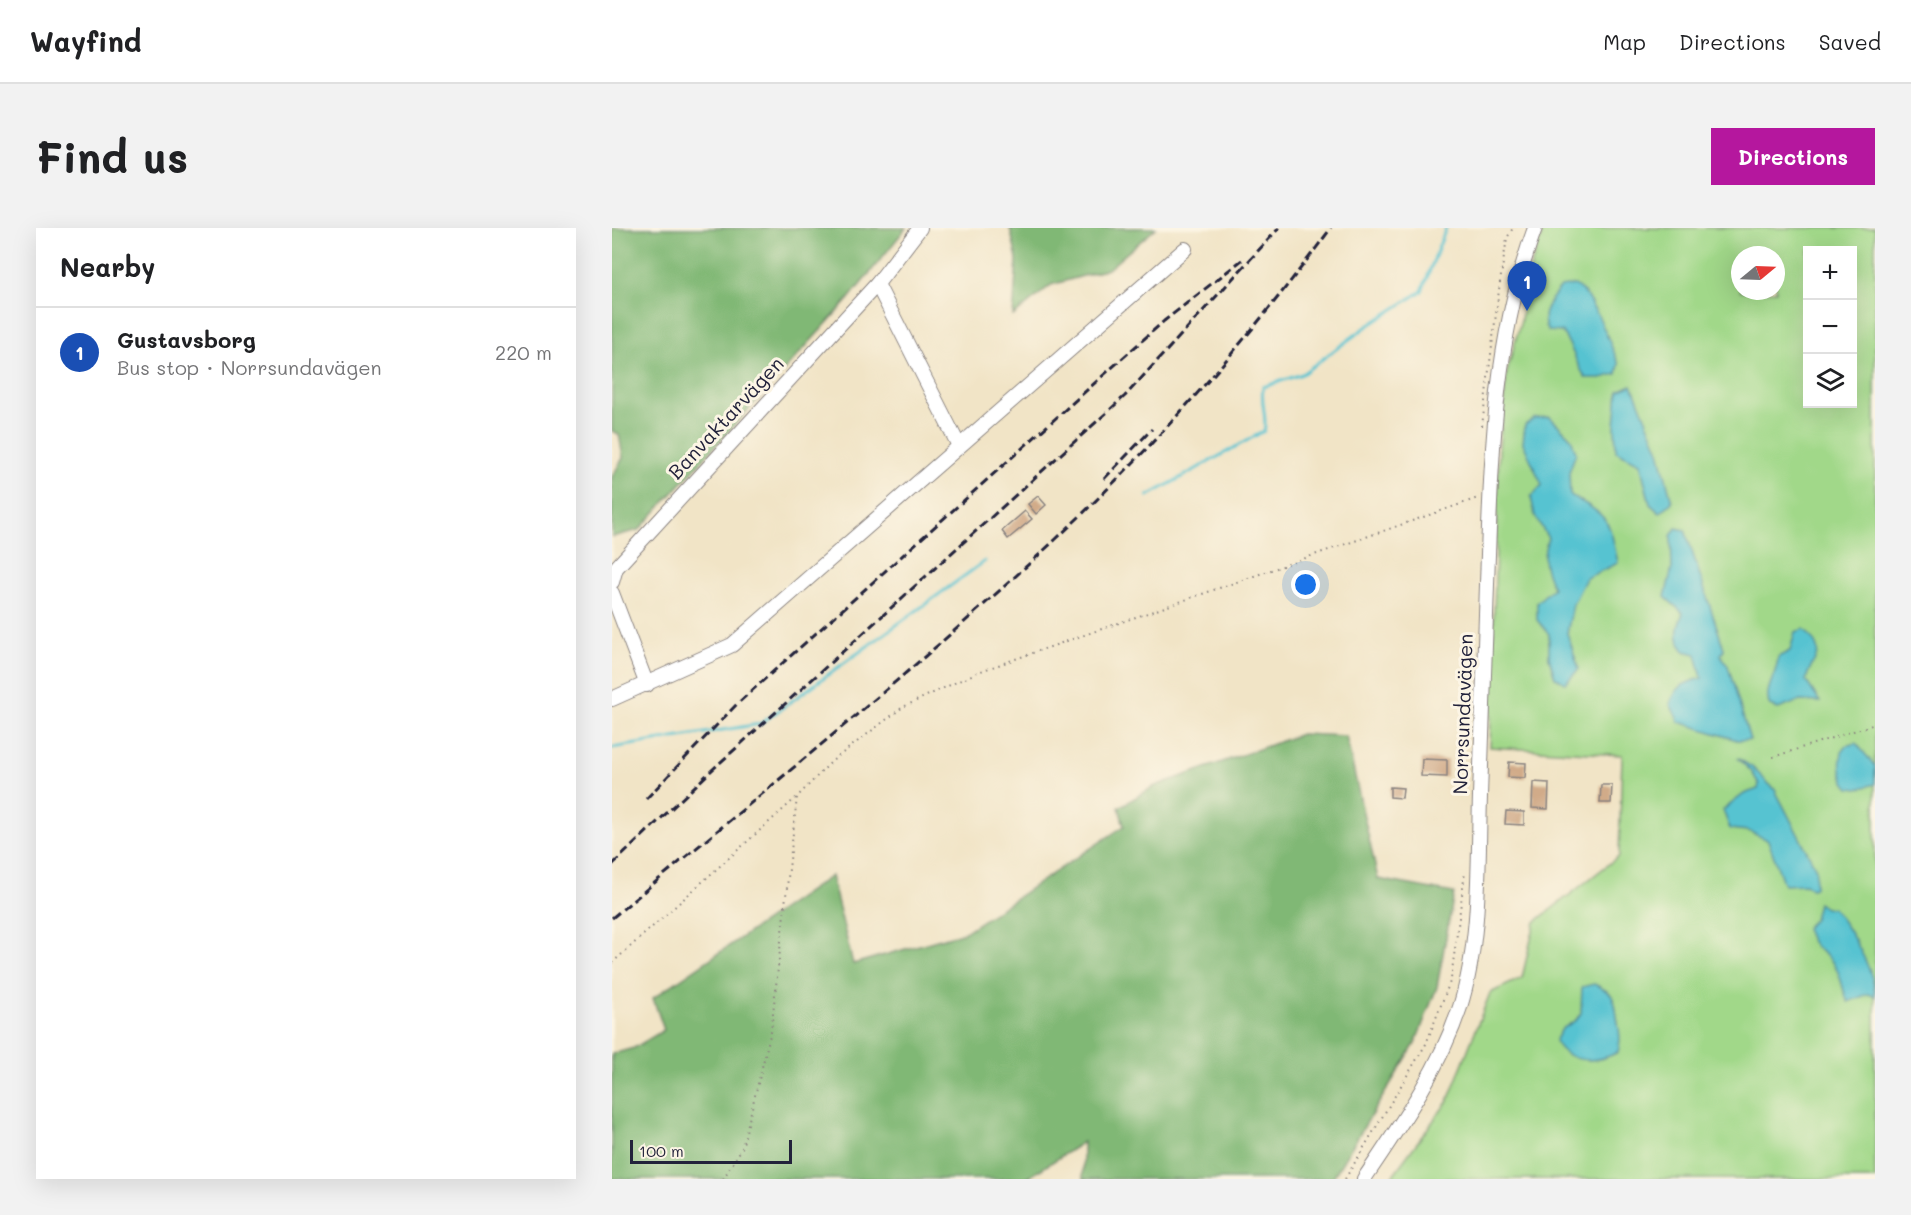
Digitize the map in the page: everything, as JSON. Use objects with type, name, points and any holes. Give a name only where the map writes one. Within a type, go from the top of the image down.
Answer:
[{"type":"street","name":"Banvaktarvägen","points":[[612,582],[616,567],[877,284],[920,228]]},
{"type":"street","name":"Norrsundavägen","points":[[1364,1179],[1422,1091],[1443,1050],[1460,1006],[1469,968],[1478,867],[1484,498],[1502,356],[1520,269],[1535,228]]},
{"type":"street","points":[[612,699],[732,645],[1185,249]]},
{"type":"street","points":[[877,284],[959,446]]},
{"type":"street","points":[[612,593],[647,685]]},
{"type":"path","points":[[1481,432],[1490,343],[1507,237],[1513,228]]},
{"type":"path","points":[[612,963],[797,797],[832,761],[903,707],[978,672],[1484,498],[1478,488]]},
{"type":"path","points":[[1773,757],[1875,724]]},
{"type":"path","points":[[723,1179],[742,1148],[771,1031],[797,797]]},
{"type":"path","points":[[1345,1179],[1426,1044],[1451,979],[1466,866]]},
{"type":"green space","points":[[612,228],[906,228],[847,301],[639,530],[612,537],[612,477],[623,458],[619,434],[612,431]]},
{"type":"green space","points":[[1010,228],[1156,228],[1108,269],[1051,285],[1013,316],[1017,259]]},
{"type":"green space","points":[[1544,228],[1875,228],[1875,1179],[1390,1179],[1448,1101],[1490,993],[1522,978],[1535,922],[1619,856],[1622,755],[1490,747],[1499,448],[1507,372],[1521,320],[1525,283]]},
{"type":"green space","points":[[1301,734],[1346,736],[1378,879],[1454,893],[1437,987],[1415,1044],[1332,1179],[1083,1179],[1083,1142],[1026,1179],[612,1179],[612,1054],[634,1048],[664,1030],[653,998],[831,876],[853,964],[965,932],[1124,826],[1119,807],[1155,786]]},
{"type":"water","points":[[1575,285],[1584,292],[1599,317],[1619,364],[1617,374],[1601,378],[1586,378],[1562,332],[1548,331],[1545,325],[1545,313],[1553,297],[1561,287]]},
{"type":"water","points":[[1632,385],[1659,451],[1672,502],[1660,513],[1650,504],[1640,463],[1616,451],[1615,426],[1618,391]]},
{"type":"water","points":[[1550,417],[1571,438],[1576,453],[1569,472],[1570,495],[1593,509],[1606,521],[1618,563],[1586,578],[1573,604],[1567,633],[1579,669],[1565,683],[1555,677],[1549,658],[1549,634],[1537,620],[1537,602],[1553,588],[1545,563],[1548,538],[1535,516],[1531,497],[1542,485],[1523,443],[1525,425],[1535,418]]},
{"type":"water","points":[[1676,528],[1685,530],[1724,649],[1721,655],[1728,666],[1750,740],[1737,740],[1679,722],[1670,704],[1675,693],[1682,686],[1702,678],[1696,654],[1684,651],[1679,642],[1678,628],[1683,613],[1665,597],[1672,568],[1671,536]]},
{"type":"water","points":[[1804,629],[1812,638],[1818,651],[1806,681],[1820,702],[1800,701],[1778,709],[1770,706],[1768,694],[1778,657],[1790,651],[1795,632]]},
{"type":"water","points":[[1856,743],[1875,766],[1875,784],[1858,789],[1850,788],[1846,784],[1841,768],[1841,756],[1845,746]]},
{"type":"water","points":[[1737,758],[1752,767],[1775,790],[1816,869],[1815,887],[1812,889],[1805,884],[1784,885],[1768,840],[1748,831],[1730,829],[1723,810],[1744,794],[1758,789],[1759,784],[1752,772]]},
{"type":"water","points":[[1818,903],[1825,908],[1833,908],[1853,938],[1871,974],[1875,996],[1868,994],[1848,1002],[1835,966],[1812,943],[1806,928],[1814,919]]},
{"type":"water","points":[[1594,984],[1614,999],[1620,1044],[1618,1052],[1610,1056],[1584,1060],[1568,1054],[1555,1041],[1562,1029],[1576,1020],[1581,1013],[1582,987]]},
{"type":"building","points":[[1038,496],[1046,505],[1036,514],[1028,504]]},
{"type":"building","points":[[1025,511],[1032,519],[1008,539],[1002,531]]},
{"type":"building","points":[[1422,759],[1447,760],[1447,777],[1421,776]]},
{"type":"building","points":[[1509,762],[1526,763],[1525,778],[1508,777]]},
{"type":"building","points":[[1533,782],[1549,783],[1548,809],[1532,808]]},
{"type":"building","points":[[1601,785],[1612,785],[1611,803],[1600,803]]},
{"type":"building","points":[[1390,787],[1403,788],[1402,798],[1390,797]]},
{"type":"building","points":[[1506,811],[1524,812],[1524,825],[1505,824]]},
{"type":"waterway","points":[[1148,496],[1264,431],[1263,387],[1302,374],[1366,327],[1422,291],[1446,228]]},
{"type":"waterway","points":[[612,748],[760,724],[985,561]]},
{"type":"railway","points":[[612,865],[712,770],[1125,396],[1279,228]]},
{"type":"railway","points":[[612,918],[892,685],[1055,540],[1129,467],[1200,390],[1331,228]]},
{"type":"railway","points":[[646,799],[737,704],[1164,321],[1242,260]]},
{"type":"railway","points":[[1104,479],[1152,429]]},
{"type":"place","name":"Gustavsborg","points":[[1527,311]]}]
